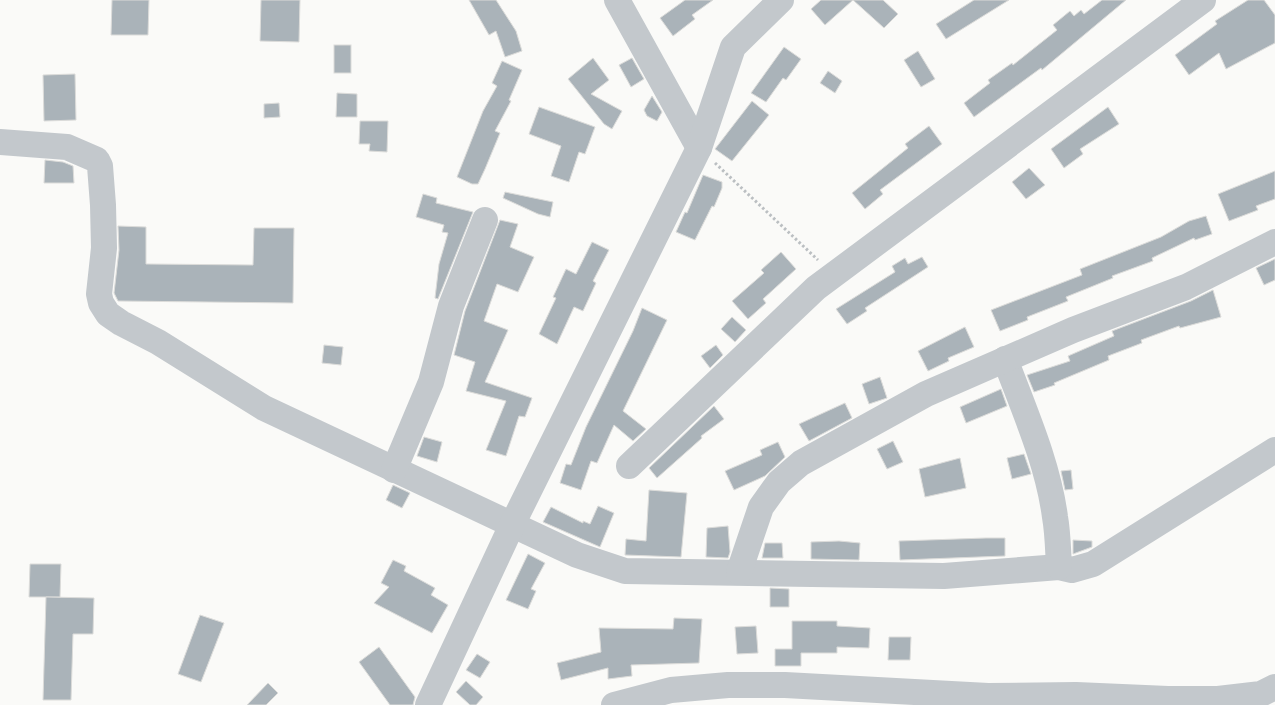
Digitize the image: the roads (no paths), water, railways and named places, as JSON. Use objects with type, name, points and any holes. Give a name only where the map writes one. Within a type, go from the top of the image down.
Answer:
[{"type":"street","points":[[617,0],[699,148]]},
{"type":"street","points":[[629,466],[833,274],[1203,0]]},
{"type":"street","points":[[428,705],[512,525],[699,148],[733,47],[775,2]]},
{"type":"street","points":[[0,142],[67,147],[96,160],[100,166],[104,248],[99,294],[101,304],[108,314],[121,323],[158,342],[264,408],[577,555],[625,571],[944,576],[1059,567],[1072,570],[1092,564],[1275,450]]},
{"type":"street","points":[[394,470],[431,382],[451,306],[485,220]]},
{"type":"street","points":[[739,572],[760,507],[779,482],[801,463],[926,394],[1073,330],[1186,287],[1275,242]]},
{"type":"street","points":[[1005,359],[1036,443],[1050,492],[1055,516],[1059,567]]},
{"type":"street","points":[[614,705],[671,690],[728,685],[785,685],[988,700],[1076,695],[1218,699],[1267,695]]}]
